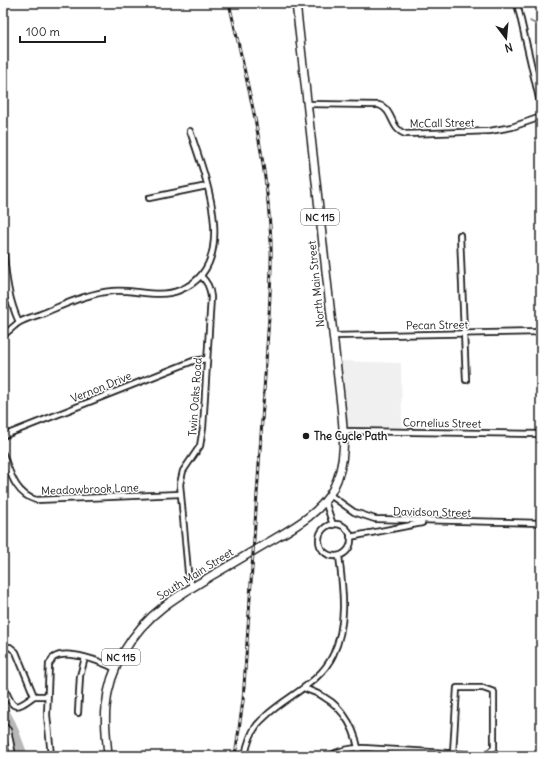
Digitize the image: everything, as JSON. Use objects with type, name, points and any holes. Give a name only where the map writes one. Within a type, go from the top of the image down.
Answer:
[{"type":"main road","name":"North Main Street","points":[[280,535],[311,515],[327,498],[338,479],[343,461],[344,431],[296,3]]},
{"type":"main road","name":"South Main Street","points":[[108,756],[106,707],[109,690],[116,669],[131,640],[146,622],[164,606],[192,587],[280,535]]},
{"type":"street","points":[[517,3],[541,107]]},
{"type":"street","name":"McCall Street","points":[[308,104],[379,105],[387,110],[398,131],[406,134],[501,130],[524,124],[541,117]]},
{"type":"street","points":[[6,333],[19,322],[78,299],[102,292],[126,291],[160,293],[179,291],[201,276],[209,264],[213,250],[213,215],[207,186],[190,131]]},
{"type":"street","points":[[149,198],[207,186]]},
{"type":"street","points":[[460,235],[466,380]]},
{"type":"street","points":[[4,255],[7,284],[14,313],[19,322]]},
{"type":"street","name":"Twin Oaks Road","points":[[192,587],[188,572],[180,484],[183,471],[198,450],[201,442],[211,297],[208,284],[201,276]]},
{"type":"street","name":"Pecan Street","points":[[334,336],[541,332]]},
{"type":"street","name":"Vernon Drive","points":[[3,436],[193,361],[207,359]]},
{"type":"street","name":"Cornelius Street","points":[[344,431],[541,434]]},
{"type":"street","name":"Meadowbrook Lane","points":[[3,454],[18,488],[25,495],[36,500],[180,494]]},
{"type":"street","points":[[327,498],[332,525]]},
{"type":"street","name":"Davidson Street","points":[[327,498],[366,517],[391,520],[541,523]]},
{"type":"street","points":[[350,537],[431,521]]},
{"type":"street","points":[[332,525],[342,526],[349,533],[350,537],[348,549],[339,556],[326,554],[319,544],[319,537],[322,531],[326,527],[332,525]]},
{"type":"street","points":[[245,756],[248,743],[257,724],[274,708],[304,688],[321,672],[333,656],[341,629],[344,602],[339,556]]},
{"type":"street","points":[[3,647],[10,647],[16,652],[34,696]]},
{"type":"street","points":[[51,756],[46,715],[50,664],[54,658],[68,655],[85,658],[104,663],[116,669]]},
{"type":"street","points":[[78,713],[80,682],[85,658]]},
{"type":"street","points":[[3,685],[11,703],[14,705],[18,706],[34,696],[47,696]]},
{"type":"street","points":[[304,688],[323,696],[341,711],[352,728],[359,756]]},
{"type":"street","points":[[330,756],[342,751],[358,748],[454,755],[487,754],[494,748],[494,692],[483,688],[457,688],[454,755]]},
{"type":"street","points":[[3,725],[8,730],[14,756]]},
{"type":"shaded area","points":[[339,361],[401,363],[402,429],[347,427]]},
{"type":"waterway","points":[[530,21],[541,27]]},
{"type":"waterway","points":[[3,709],[11,724],[23,756]]},
{"type":"railway","points":[[229,3],[259,142],[268,198],[271,237],[269,317],[243,701],[235,756]]},
{"type":"place","name":"The Cycle Path","points":[[306,436]]}]
